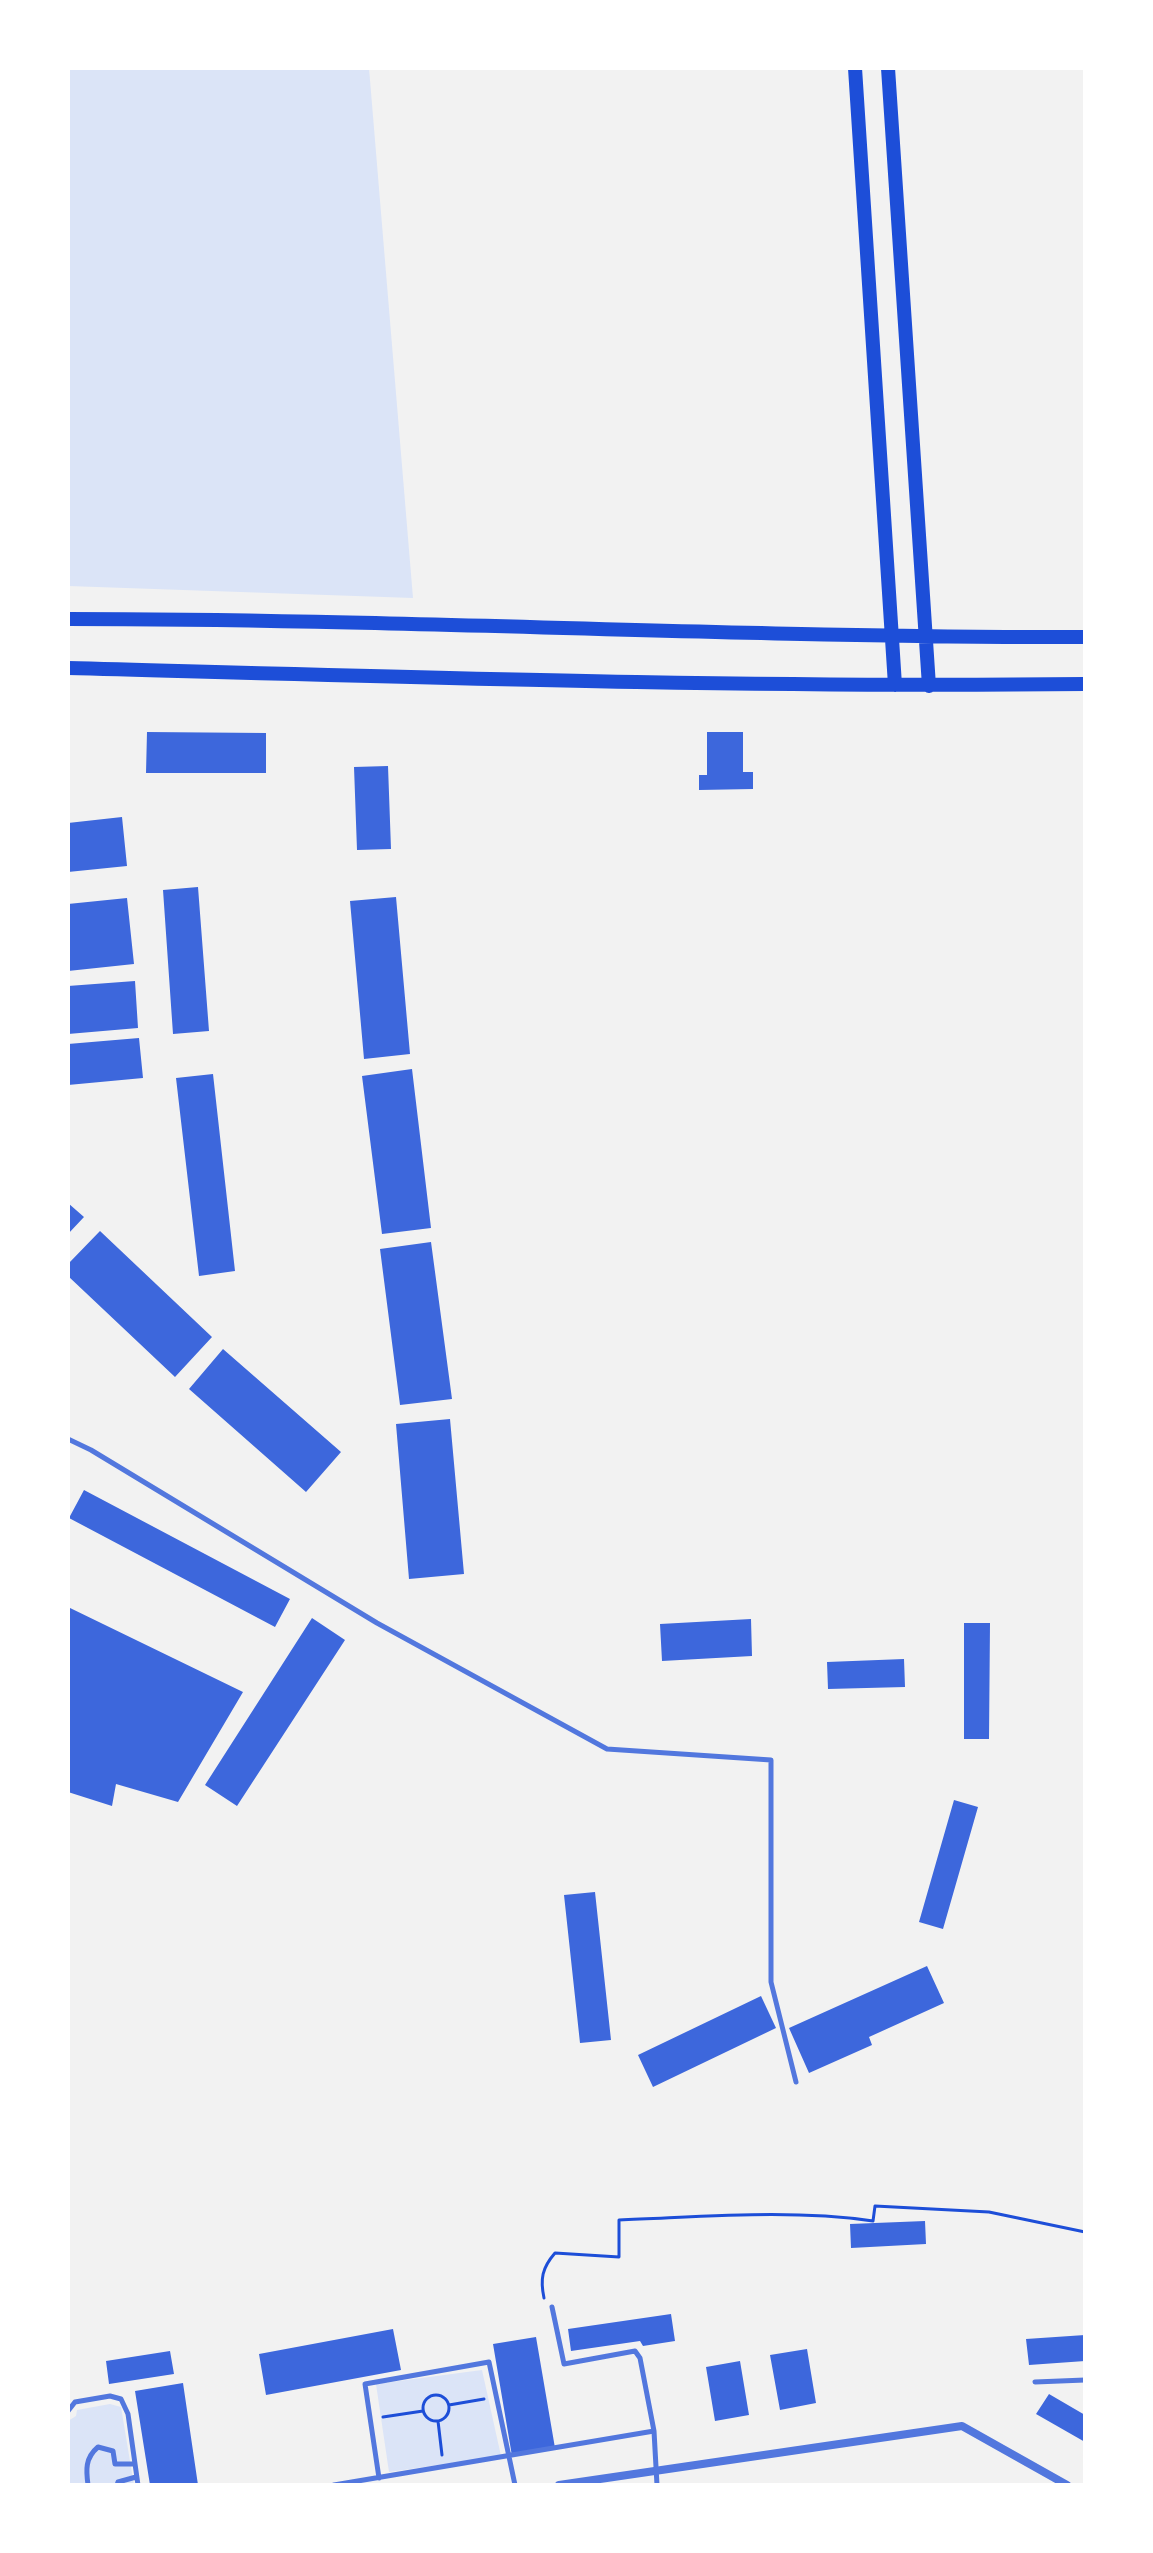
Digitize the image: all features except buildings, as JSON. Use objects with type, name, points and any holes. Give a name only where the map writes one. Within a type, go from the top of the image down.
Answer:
[{"type":"main road","points":[[855,68],[895,685]]},
{"type":"main road","points":[[888,68],[929,686]]},
{"type":"main road","points":[[68,619],[377,623],[924,638],[1085,637]]},
{"type":"main road","points":[[68,668],[396,679],[929,686],[1085,684]]},
{"type":"street","points":[[559,2485],[962,2426],[1067,2485]]},
{"type":"lane","points":[[68,1439],[377,1623],[607,1749],[771,1760],[771,1982],[796,2082]]},
{"type":"lane","points":[[552,2307],[564,2364],[635,2351],[640,2358],[654,2431],[657,2485]]},
{"type":"lane","points":[[379,2478],[365,2384],[489,2362],[515,2485]]},
{"type":"lane","points":[[1035,2382],[1085,2380]]},
{"type":"lane","points":[[68,2411],[75,2402],[110,2396],[121,2399],[128,2414],[138,2485]]},
{"type":"lane","points":[[334,2485],[368,2482],[444,2466],[654,2431]]},
{"type":"lane","points":[[88,2485],[85,2469],[91,2453],[98,2447],[113,2451],[115,2464],[135,2464]]},
{"type":"lane","points":[[117,2485],[136,2477]]},
{"type":"path","points":[[552,2307],[543,2297],[541,2274],[545,2264],[555,2253],[619,2257],[619,2220],[777,2215],[873,2221],[875,2206],[989,2212],[1085,2232]]},
{"type":"path","points":[[431,2396],[444,2397],[449,2405],[446,2416],[438,2421],[428,2418],[424,2411],[425,2402],[431,2396]]},
{"type":"path","points":[[449,2405],[496,2397]]},
{"type":"path","points":[[371,2419],[424,2411]]},
{"type":"path","points":[[438,2421],[444,2466]]},
{"type":"shaded area","points":[[68,68],[369,68],[413,598],[68,586]]},
{"type":"shaded area","points":[[482,2370],[501,2456],[389,2472],[376,2384]]},
{"type":"shaded area","points":[[110,2404],[121,2407],[134,2485],[69,2485],[68,2421],[76,2416],[77,2410]]}]
